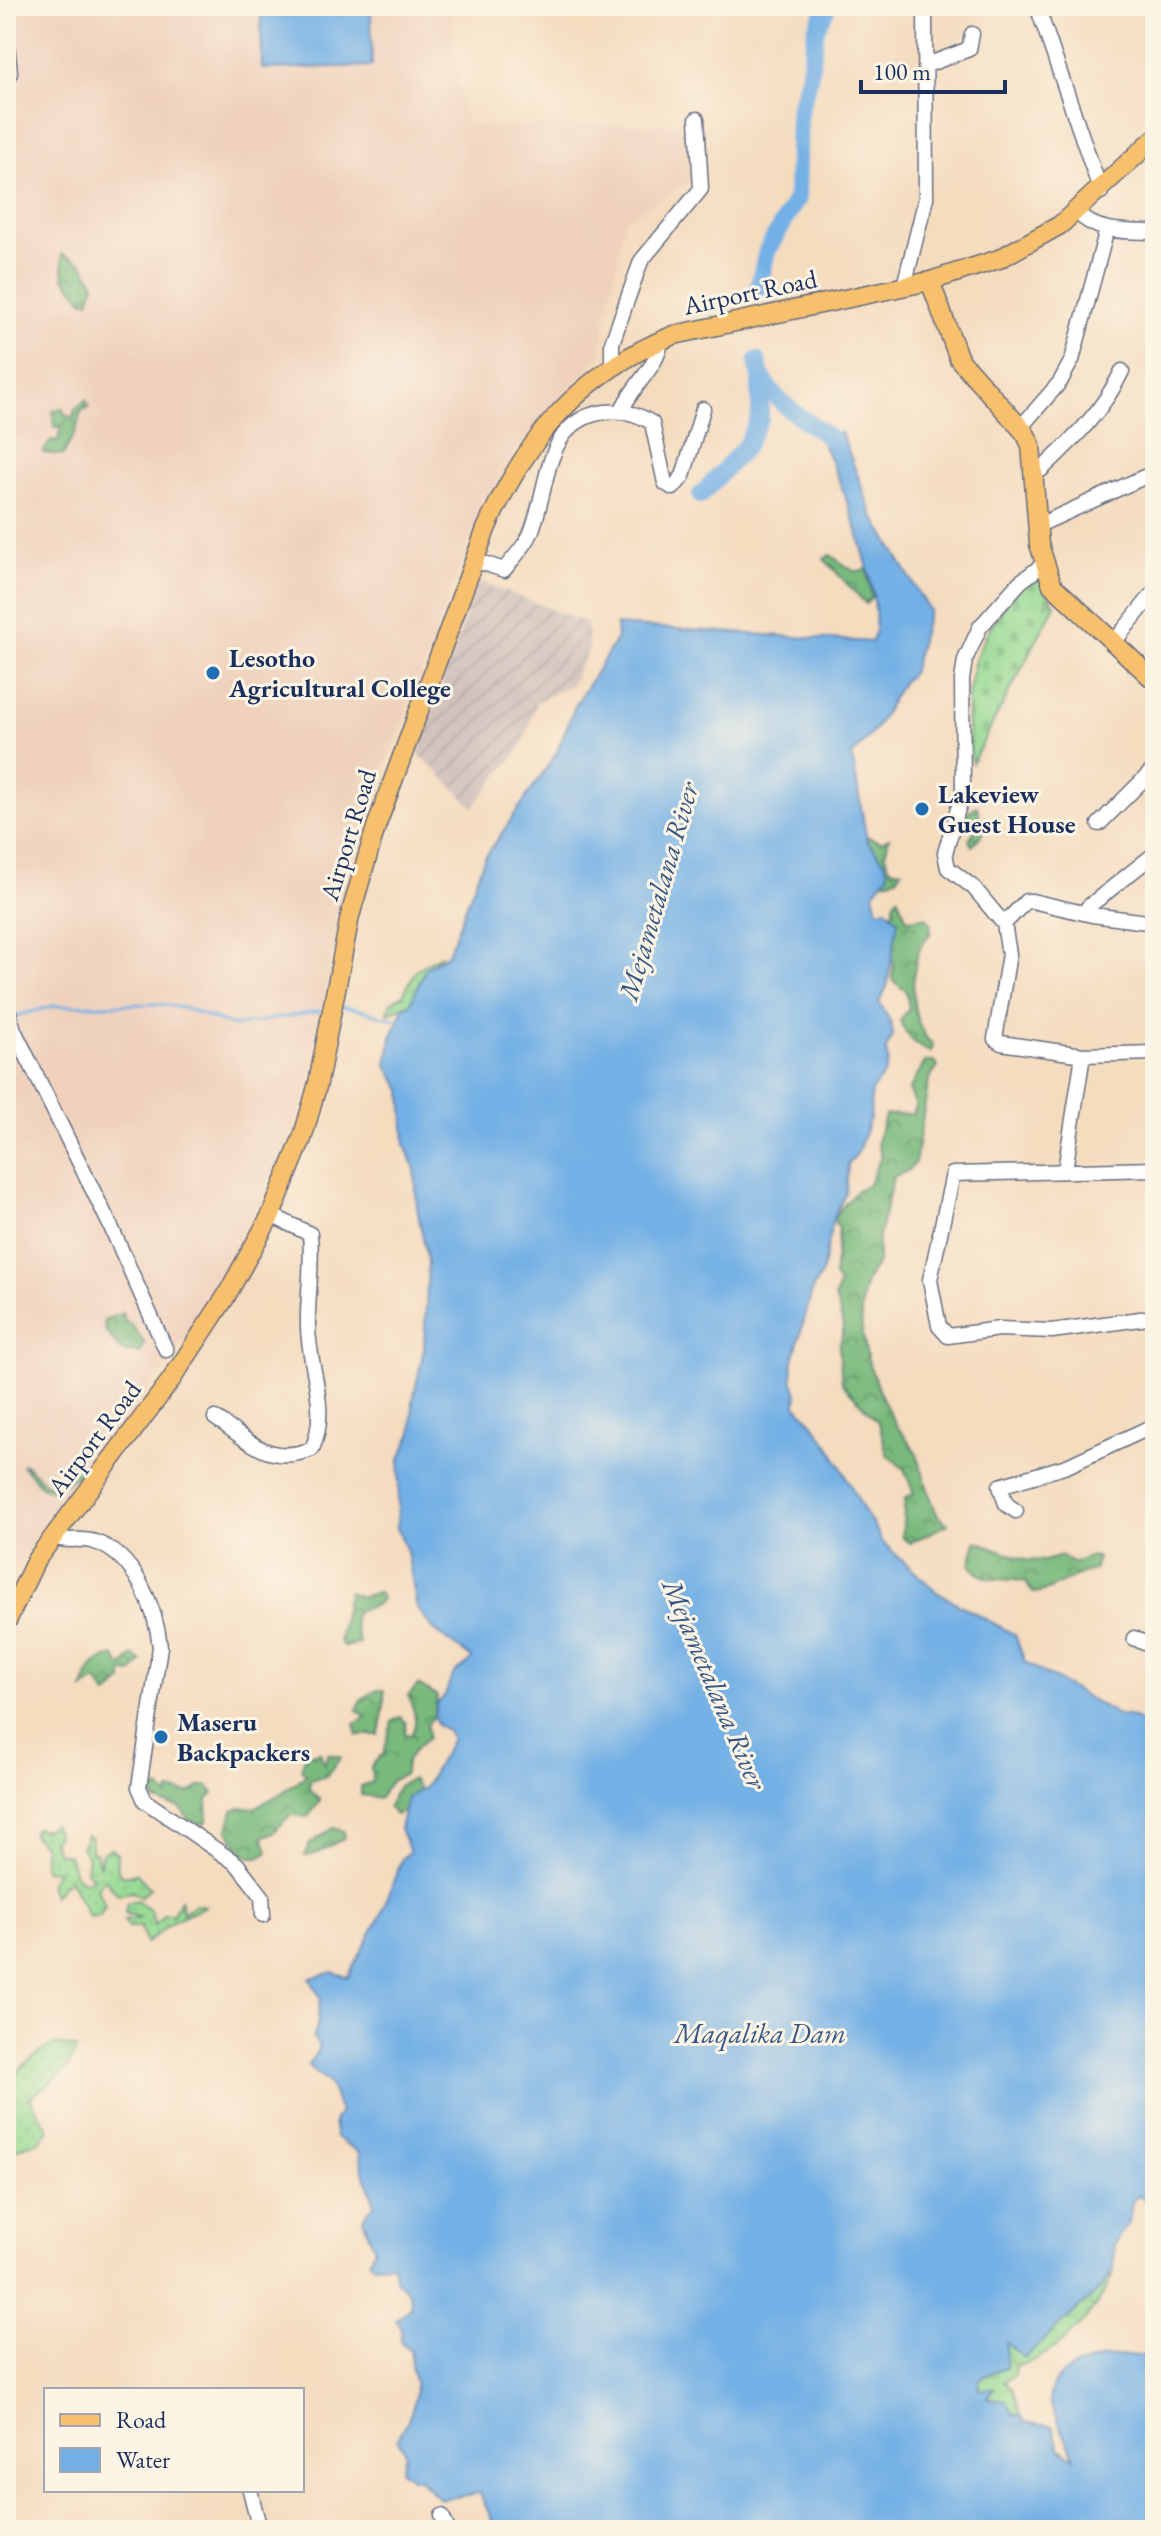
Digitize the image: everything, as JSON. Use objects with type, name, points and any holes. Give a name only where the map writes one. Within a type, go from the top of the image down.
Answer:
[{"type":"main road","name":"Airport Road","points":[[6,1623],[23,1583],[52,1537],[171,1380],[225,1298],[271,1215],[310,1109],[327,1040],[350,916],[376,827],[474,560],[506,483],[534,442],[565,404],[612,366],[661,340],[722,323],[930,281],[1024,247],[1077,212],[1155,138]]},
{"type":"main road","points":[[937,307],[947,285],[961,271]]},
{"type":"main road","points":[[930,281],[937,307],[959,359],[1020,428],[1031,445],[1037,526],[1044,564],[1061,596],[1155,681]]},
{"type":"main road","points":[[904,286],[937,307]]},
{"type":"street","points":[[904,286],[926,198],[925,6]]},
{"type":"street","points":[[1037,6],[1101,192]]},
{"type":"street","points":[[927,65],[969,49],[972,34]]},
{"type":"street","points":[[6,37],[10,72],[6,88]]},
{"type":"street","points":[[612,366],[612,343],[641,261],[701,189],[697,119]]},
{"type":"street","points":[[1077,212],[1084,221],[1107,229],[1155,232]]},
{"type":"street","points":[[1020,428],[1060,382],[1078,344],[1107,229]]},
{"type":"street","points":[[621,412],[628,395],[660,353],[661,340]]},
{"type":"street","points":[[1035,471],[1041,470],[1087,426],[1109,398],[1122,371]]},
{"type":"street","points":[[474,560],[504,570],[528,540],[560,437],[569,426],[589,414],[621,412],[652,423],[665,483],[673,488],[683,476],[703,409]]},
{"type":"street","points":[[1037,526],[1155,472]]},
{"type":"street","points":[[1044,564],[1032,571],[986,619],[969,650],[962,680],[963,792],[945,853],[948,868],[974,888],[1004,924],[1009,954],[995,1039],[1001,1043],[1083,1055],[1155,1053]]},
{"type":"street","points":[[1114,642],[1155,591]]},
{"type":"street","points":[[1099,824],[1155,768]]},
{"type":"street","points":[[1086,912],[1088,907],[1152,856]]},
{"type":"street","points":[[1004,924],[1026,901],[1155,923]]},
{"type":"street","points":[[6,1003],[14,1030],[111,1227],[166,1350]]},
{"type":"street","points":[[1065,1170],[1083,1055]]},
{"type":"street","points":[[1155,1169],[953,1174],[940,1243],[930,1267],[939,1326],[948,1336],[957,1337],[967,1332],[1052,1331],[1155,1317]]},
{"type":"street","points":[[215,1418],[268,1453],[285,1457],[312,1449],[320,1431],[318,1390],[308,1325],[310,1234],[271,1215]]},
{"type":"street","points":[[1016,1511],[1006,1504],[1000,1486],[1067,1466],[1155,1425]]},
{"type":"street","points":[[52,1537],[64,1542],[83,1539],[95,1542],[128,1562],[158,1632],[160,1647],[139,1787],[145,1801],[237,1864],[262,1896],[263,1915]]},
{"type":"street","points":[[1134,1638],[1155,1648]]},
{"type":"street","points":[[250,2492],[260,2530]]},
{"type":"shaded area","name":"Lesotho Agricultural College","points":[[6,6],[450,6],[463,111],[470,126],[687,124],[697,178],[625,220],[599,356],[518,447],[476,524],[365,822],[344,890],[307,1093],[284,1157],[218,1286],[169,1363],[15,1567],[6,1591]]},
{"type":"shaded area","points":[[478,581],[587,623],[589,649],[571,684],[537,702],[522,746],[473,807],[418,753]]},
{"type":"green space","points":[[62,254],[82,263],[95,284],[89,301],[84,301],[64,278]]},
{"type":"green space","points":[[86,400],[89,407],[81,411],[76,431],[63,455],[43,453],[51,440],[58,441],[61,426],[54,428],[53,411],[62,408],[66,416],[74,417],[74,410]]},
{"type":"green space","points":[[830,555],[855,572],[866,569],[872,597],[866,604],[824,559]]},
{"type":"green space","points":[[1027,579],[1039,579],[1055,605],[972,763],[968,709],[974,663],[994,621]]},
{"type":"green space","points":[[977,806],[983,833],[972,846],[969,840],[977,826],[974,823],[963,830],[963,815]]},
{"type":"green space","points":[[866,836],[881,842],[889,838],[885,854],[890,868],[902,870],[897,878],[884,881],[881,866],[863,853]]},
{"type":"green space","points":[[898,897],[907,919],[926,917],[931,923],[930,934],[922,943],[917,957],[913,990],[918,1022],[933,1044],[931,1052],[912,1040],[900,1021],[909,1008],[906,991],[892,980],[894,961],[887,956],[894,901]]},
{"type":"green space","points":[[442,954],[423,973],[413,1002],[388,1013],[390,1003],[403,995],[416,970]]},
{"type":"green space","points":[[925,1062],[935,1062],[938,1067],[929,1080],[915,1163],[907,1171],[893,1177],[878,1241],[878,1263],[867,1280],[861,1320],[877,1386],[895,1423],[916,1453],[936,1512],[948,1524],[910,1543],[902,1537],[905,1498],[914,1493],[904,1469],[887,1454],[879,1423],[842,1383],[839,1347],[844,1328],[835,1297],[839,1284],[834,1277],[839,1229],[833,1218],[857,1190],[868,1185],[881,1157],[877,1142],[885,1115],[913,1114],[916,1106],[909,1090]]},
{"type":"green space","points":[[122,1313],[124,1321],[131,1324],[145,1344],[140,1353],[122,1351],[105,1330],[104,1320]]},
{"type":"green space","points":[[67,1461],[80,1468],[81,1472],[55,1491],[43,1488],[22,1465],[25,1464],[47,1485],[56,1485],[67,1476]]},
{"type":"green space","points":[[976,1541],[1026,1560],[1045,1561],[1061,1556],[1073,1563],[1092,1556],[1098,1558],[1094,1570],[1033,1593],[1025,1582],[988,1578],[975,1571],[970,1564]]},
{"type":"green space","points":[[348,1592],[362,1597],[377,1592],[382,1598],[376,1605],[357,1611],[353,1620],[359,1643],[344,1647],[339,1641]]},
{"type":"green space","points":[[133,1655],[142,1662],[132,1673],[123,1672],[123,1681],[107,1695],[97,1681],[83,1689],[97,1663],[114,1656],[122,1667]]},
{"type":"green space","points":[[418,1685],[437,1696],[434,1716],[427,1725],[428,1738],[409,1758],[405,1774],[391,1781],[380,1798],[361,1795],[361,1786],[372,1782],[371,1766],[384,1753],[392,1722],[400,1717],[406,1723],[405,1734],[411,1735],[415,1719],[409,1695]]},
{"type":"green space","points":[[377,1690],[384,1690],[378,1735],[358,1735],[355,1724],[366,1717],[357,1710],[362,1699]]},
{"type":"green space","points":[[320,1752],[324,1764],[328,1754],[341,1757],[327,1776],[310,1780],[310,1788],[320,1801],[308,1817],[290,1815],[274,1832],[263,1837],[268,1851],[265,1854],[257,1857],[244,1855],[228,1830],[233,1810],[255,1807],[289,1788],[306,1775],[301,1769],[306,1755]]},
{"type":"green space","points":[[412,1779],[419,1790],[412,1794],[405,1811],[395,1815],[388,1806],[399,1786]]},
{"type":"green space","points":[[201,1786],[208,1786],[214,1793],[207,1800],[208,1818],[205,1824],[189,1821],[181,1808],[156,1801],[149,1792],[160,1788],[168,1797],[170,1791],[189,1793]]},
{"type":"green space","points":[[53,1824],[58,1835],[52,1840],[57,1853],[69,1855],[75,1875],[84,1882],[94,1878],[86,1871],[88,1857],[81,1847],[87,1835],[91,1838],[91,1852],[96,1853],[100,1867],[101,1854],[110,1848],[117,1854],[118,1871],[123,1876],[136,1873],[150,1888],[141,1897],[133,1892],[118,1894],[105,1879],[97,1889],[105,1906],[100,1915],[89,1917],[69,1879],[53,1896],[49,1884],[57,1871],[44,1870],[44,1846],[32,1834],[35,1828],[45,1830]]},
{"type":"green space","points":[[333,1828],[344,1831],[345,1839],[305,1856],[310,1844]]},
{"type":"green space","points":[[137,1900],[151,1911],[154,1925],[164,1914],[173,1914],[180,1900],[183,1913],[195,1904],[205,1906],[174,1920],[146,1944],[141,1927],[128,1927],[124,1920],[140,1918],[125,1913],[127,1903]]},
{"type":"green space","points":[[54,2044],[77,2048],[66,2070],[30,2098],[49,2130],[39,2141],[9,2152],[6,2148],[6,2111],[10,2086],[24,2065]]},
{"type":"green space","points":[[1114,2270],[1088,2316],[1045,2354],[1014,2366],[1015,2376],[1004,2381],[1012,2389],[1021,2415],[1015,2416],[1006,2401],[987,2399],[994,2389],[979,2389],[978,2383],[984,2376],[1006,2368],[1006,2343],[1024,2358],[1101,2287]]},
{"type":"water","points":[[371,12],[372,66],[262,69],[261,14]]},
{"type":"water","name":"Maqalika Dam","points":[[841,432],[872,514],[929,610],[912,673],[903,681],[876,728],[852,756],[867,841],[885,862],[888,874],[874,893],[878,910],[887,909],[898,920],[887,987],[879,1002],[890,1021],[893,1035],[886,1049],[888,1062],[885,1073],[871,1091],[870,1118],[858,1152],[848,1165],[846,1193],[833,1218],[822,1273],[813,1288],[793,1360],[796,1405],[834,1454],[881,1541],[938,1593],[1015,1635],[1025,1662],[1118,1715],[1137,1719],[1155,1753],[1155,2043],[1151,2083],[1155,2113],[1155,2204],[1139,2196],[1132,2201],[1129,2222],[1114,2245],[1114,2270],[1102,2287],[1024,2358],[1006,2343],[1006,2368],[984,2376],[978,2383],[979,2389],[994,2389],[987,2399],[1006,2401],[1015,2416],[1021,2415],[1024,2422],[1053,2427],[1059,2448],[1075,2458],[1050,2405],[1051,2390],[1059,2378],[1072,2368],[1107,2357],[1155,2358],[1155,2530],[519,2530],[515,2524],[495,2527],[480,2493],[439,2499],[419,2479],[413,2479],[401,2470],[405,2453],[398,2438],[411,2412],[416,2389],[411,2351],[401,2343],[401,2328],[396,2320],[410,2308],[410,2295],[396,2282],[393,2264],[374,2265],[369,2261],[374,2249],[363,2218],[374,2205],[359,2153],[336,2137],[334,2121],[340,2112],[333,2093],[328,2082],[308,2065],[320,2047],[313,2038],[321,1999],[310,1978],[333,1972],[348,1977],[380,1917],[402,1858],[410,1852],[400,1829],[407,1798],[425,1787],[452,1739],[447,1730],[437,1725],[434,1716],[437,1703],[445,1694],[453,1675],[472,1658],[434,1630],[417,1608],[407,1551],[397,1528],[400,1459],[412,1433],[413,1400],[424,1349],[428,1263],[417,1208],[415,1169],[405,1145],[402,1090],[387,1066],[391,1038],[426,968],[448,954],[484,859],[556,754],[575,706],[617,638],[616,625],[872,642],[874,600],[868,572],[851,512],[822,442]]},
{"type":"waterway","name":"Mejametalana River","points":[[758,289],[767,251],[797,198],[799,110],[809,78],[816,29],[828,6]]},
{"type":"waterway","name":"Mejametalana River","points":[[757,361],[767,386],[775,396],[830,438]]},
{"type":"waterway","name":"Mejametalana River","points":[[701,495],[746,446],[760,418],[760,378]]},
{"type":"waterway","points":[[15,1016],[54,1006],[159,1004],[184,1008],[233,1026],[320,1011]]},
{"type":"waterway","points":[[341,1007],[399,1020]]},
{"type":"place","name":"Lesotho Agricultural College","points":[[213,673]]},
{"type":"place","name":"Lakeview Guest House","points":[[922,809]]},
{"type":"place","name":"Maseru Backpackers","points":[[161,1737]]}]
